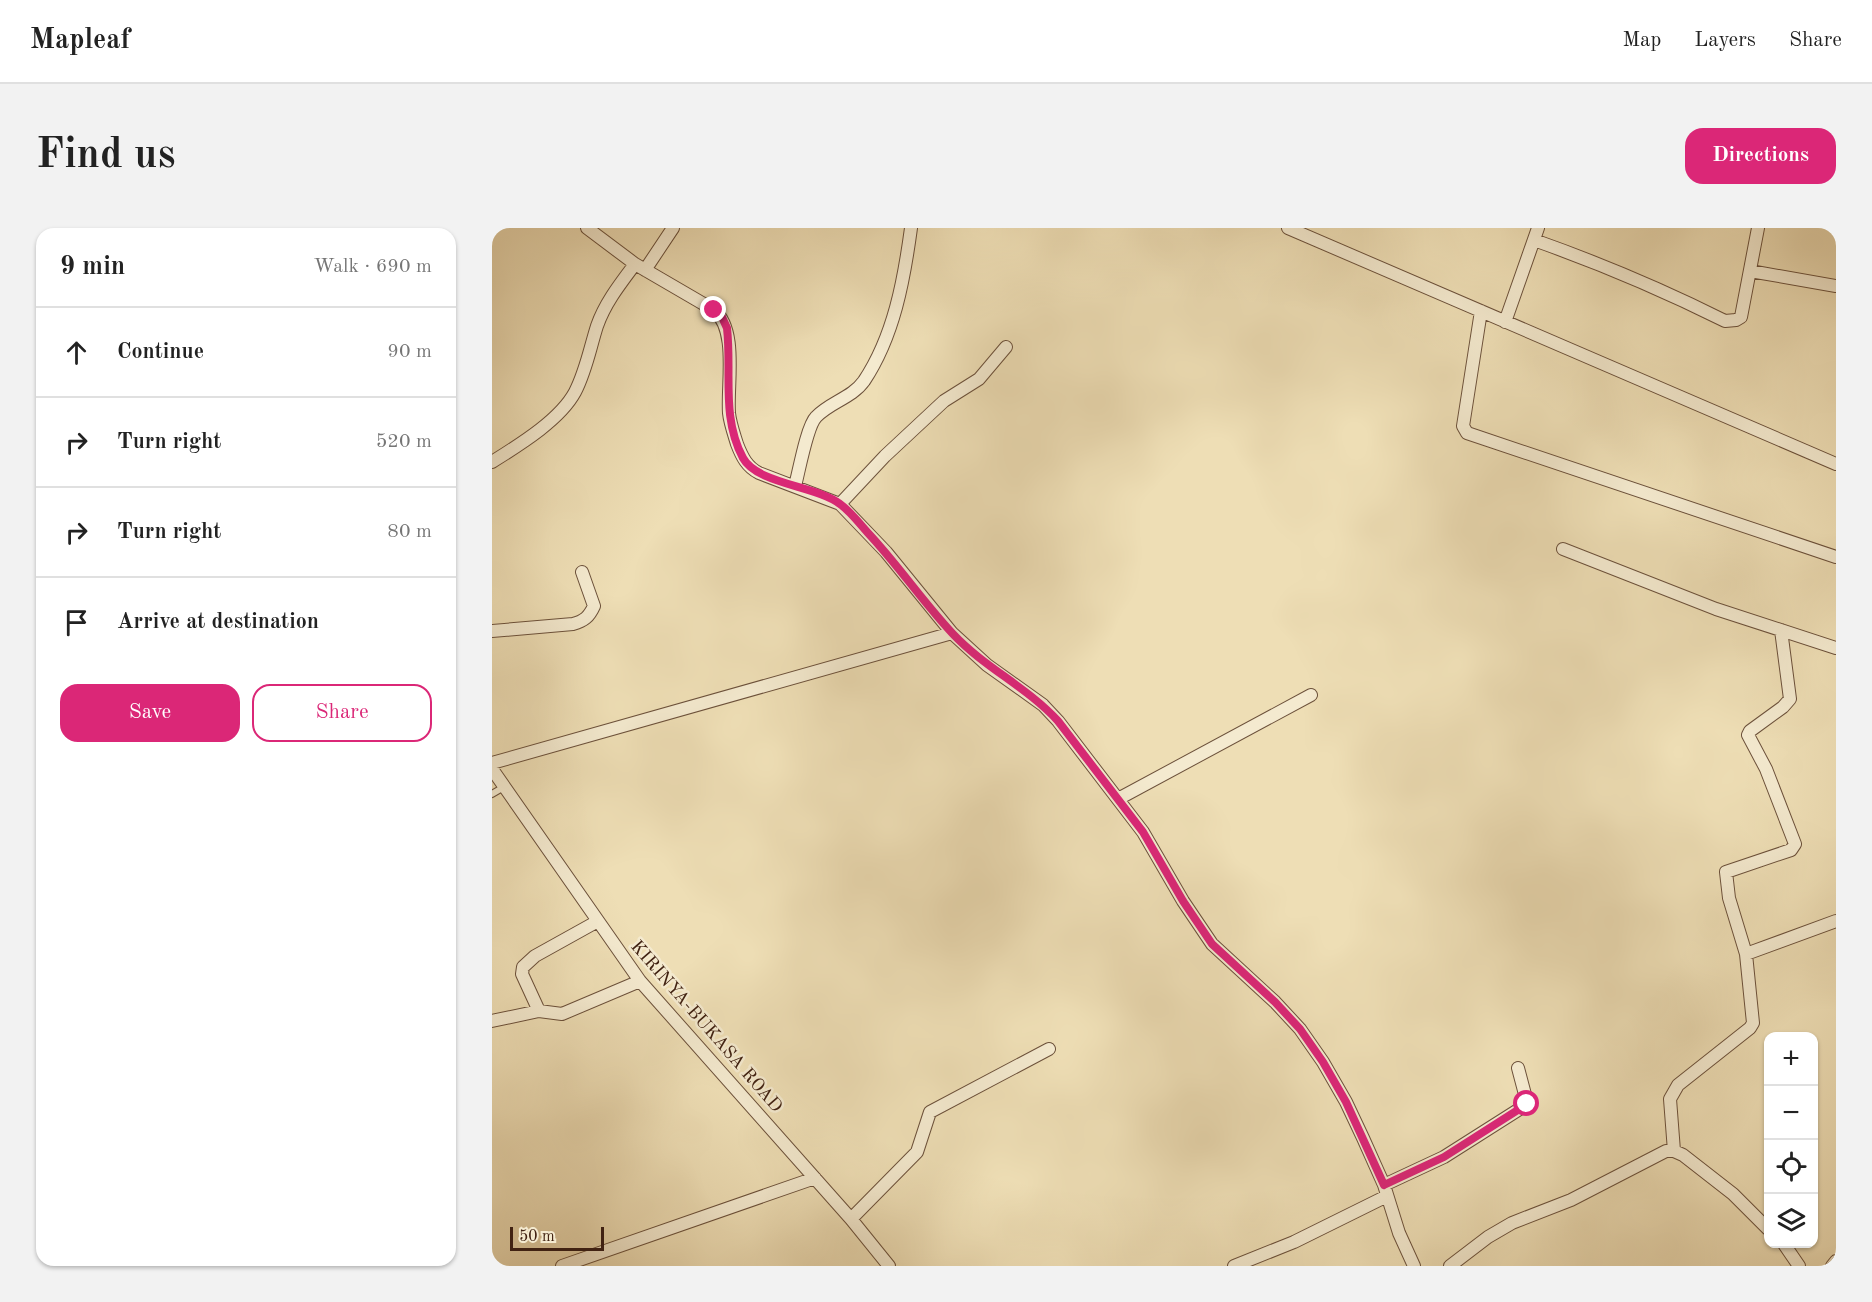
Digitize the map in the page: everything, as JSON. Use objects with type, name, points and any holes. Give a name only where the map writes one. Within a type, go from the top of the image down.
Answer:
[{"type":"street","points":[[587,228],[640,267],[714,310],[722,317],[728,342],[729,415],[741,454],[754,471],[840,504],[886,552],[952,633],[987,665],[1043,705],[1118,799],[1143,832],[1183,901],[1212,944],[1275,1002],[1300,1029],[1323,1062],[1346,1102],[1386,1191],[1414,1266]]},
{"type":"street","points":[[492,462],[557,415],[566,405],[575,392],[605,308],[673,228]]},
{"type":"street","points":[[795,486],[814,418],[858,388],[877,355],[891,323],[904,278],[911,228]]},
{"type":"street","points":[[1288,228],[1836,464]]},
{"type":"street","points":[[1505,322],[1536,234],[1595,262],[1664,290],[1725,321],[1736,321],[1741,318],[1758,228]]},
{"type":"street","points":[[1750,272],[1836,286]]},
{"type":"street","points":[[1481,311],[1463,423],[1464,431],[1836,557]]},
{"type":"street","points":[[840,504],[885,456],[944,401],[979,379],[1006,347]]},
{"type":"street","points":[[1563,549],[1716,609],[1836,648]]},
{"type":"street","points":[[492,631],[584,621],[594,606],[582,572]]},
{"type":"street","points":[[1674,1151],[1670,1099],[1672,1093],[1678,1085],[1753,1026],[1746,954],[1730,898],[1726,872],[1791,850],[1795,844],[1766,769],[1749,735],[1750,731],[1784,707],[1790,699],[1781,630]]},
{"type":"street","points":[[492,763],[952,633]]},
{"type":"street","points":[[1118,799],[1311,695]]},
{"type":"street","name":"KIRINYA-BUKASA ROAD","points":[[492,769],[640,981],[851,1218],[889,1266]]},
{"type":"street","points":[[539,1011],[522,974],[523,967],[535,956],[598,921]]},
{"type":"street","points":[[1746,954],[1836,921]]},
{"type":"street","points":[[492,1021],[539,1011],[562,1014],[640,981]]},
{"type":"street","points":[[851,1218],[917,1152],[930,1112],[1049,1049]]},
{"type":"street","points":[[1234,1266],[1294,1242],[1444,1157],[1526,1105],[1518,1068]]},
{"type":"street","points":[[1450,1266],[1488,1237],[1512,1223],[1571,1200],[1666,1150],[1683,1155],[1733,1194],[1764,1224]]},
{"type":"street","points":[[562,1266],[815,1178]]},
{"type":"street","points":[[1787,1248],[1799,1266]]},
{"type":"street","points":[[1832,1266],[1836,1261]]},
{"type":"lane","points":[[492,794],[505,787]]},
{"type":"route","points":[[714,310],[722,317],[727,328],[729,415],[744,460],[754,471],[840,504],[886,552],[952,633],[974,655],[1029,693],[1058,721],[1143,832],[1183,901],[1212,944],[1275,1002],[1300,1029],[1323,1062],[1346,1102],[1384,1185],[1444,1157],[1527,1104]]}]
